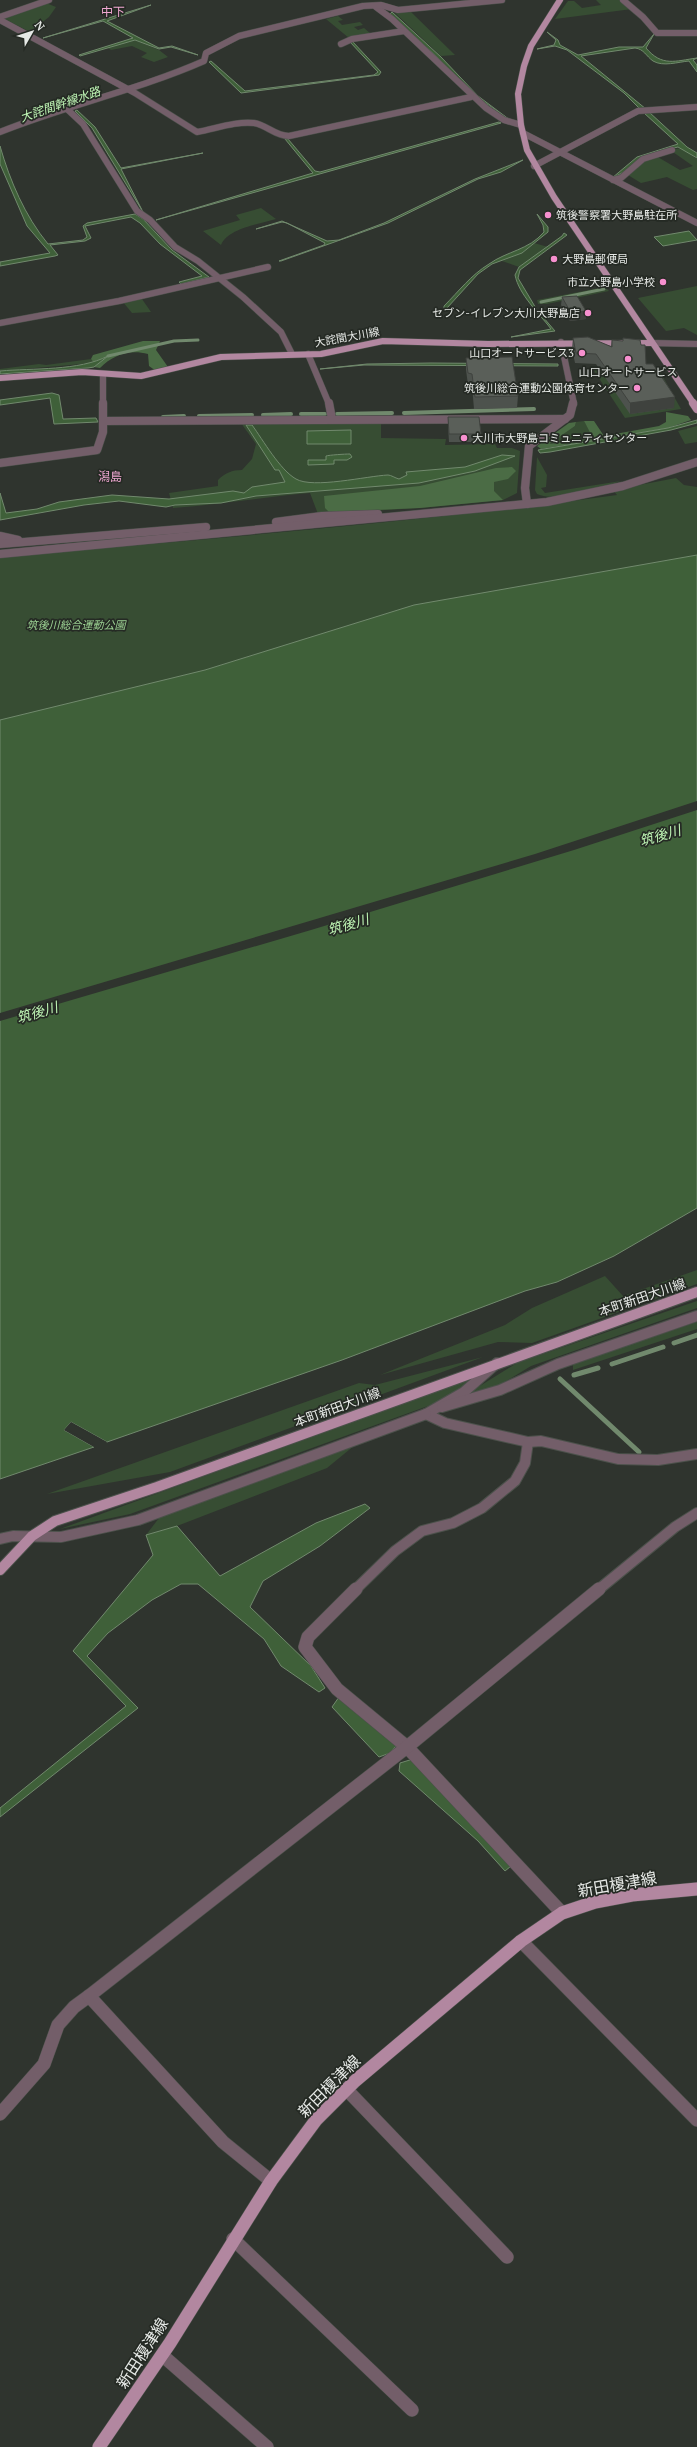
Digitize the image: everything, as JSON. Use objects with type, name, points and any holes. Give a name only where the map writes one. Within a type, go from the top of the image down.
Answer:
[{"type":"main road","points":[[560,0],[531,46],[524,66],[518,94],[521,125],[527,150],[534,166],[697,410]]},
{"type":"main road","name":"大詫間大川線","points":[[0,378],[82,372],[103,375],[141,376],[221,357],[308,354],[335,351],[383,341],[488,344],[561,342],[652,343]]},
{"type":"main road","name":"本町新田大川線","points":[[0,1570],[32,1536],[56,1521],[157,1488],[497,1363],[697,1292]]},
{"type":"main road","name":"新田榎津線","points":[[99,2447],[162,2355],[233,2239],[272,2181],[316,2120],[347,2090],[521,1941],[562,1913],[595,1902],[632,1896],[697,1889]]},
{"type":"street","points":[[0,17],[47,0]]},
{"type":"street","points":[[365,0],[404,31],[472,97],[509,124],[521,125]]},
{"type":"street","points":[[0,132],[151,84],[182,72],[204,61],[206,53],[239,36],[373,5],[398,10],[502,0]]},
{"type":"street","points":[[623,0],[643,17],[656,33],[697,32]]},
{"type":"street","points":[[0,20],[71,56],[102,77],[129,90],[197,132],[255,123],[272,134],[283,137],[472,97]]},
{"type":"street","points":[[341,44],[352,38],[404,31]]},
{"type":"street","points":[[534,166],[640,111],[697,107]]},
{"type":"street","points":[[69,111],[84,124],[134,208],[150,220],[175,247],[198,261],[243,297],[281,332],[292,354]]},
{"type":"street","points":[[523,133],[697,223]]},
{"type":"street","points":[[613,180],[621,178],[643,159],[672,150]]},
{"type":"street","points":[[0,323],[119,301],[268,267]]},
{"type":"street","points":[[528,504],[525,488],[529,446],[565,419],[574,406],[561,342]]},
{"type":"street","points":[[652,343],[697,344]]},
{"type":"street","points":[[308,354],[328,397],[332,419]]},
{"type":"street","points":[[0,463],[97,450],[103,440],[104,421],[101,389],[103,375]]},
{"type":"street","points":[[104,421],[565,419]]},
{"type":"street","points":[[0,554],[528,504],[584,495],[675,471],[697,462]]},
{"type":"street","points":[[0,544],[366,513],[398,517]]},
{"type":"street","points":[[0,536],[25,543]]},
{"type":"street","points":[[0,1538],[32,1536],[61,1537],[138,1520],[442,1407],[500,1390],[558,1364],[697,1316]]},
{"type":"street","points":[[442,1407],[488,1375],[497,1363]]},
{"type":"street","points":[[426,1414],[440,1424],[510,1436],[528,1442],[541,1441],[618,1459],[658,1460],[697,1454]]},
{"type":"street","points":[[528,1442],[525,1464],[515,1481],[482,1508],[453,1523],[422,1531],[395,1551],[308,1636],[305,1647],[337,1688],[407,1747],[562,1913]]},
{"type":"street","points":[[0,2114],[44,2064],[58,2026],[74,2007],[407,1747],[675,1527],[697,1513]]},
{"type":"street","points":[[521,1941],[697,2120]]},
{"type":"street","points":[[89,1996],[223,2142],[272,2181]]},
{"type":"street","points":[[347,2090],[507,2258]]},
{"type":"street","points":[[233,2239],[412,2410]]},
{"type":"street","points":[[162,2355],[267,2447]]},
{"type":"green space","points":[[596,0],[619,0],[632,9],[555,19],[568,1],[574,1],[582,8],[601,5]]},
{"type":"green space","points":[[46,3],[56,7],[49,17],[30,32],[1,17]]},
{"type":"green space","points":[[411,12],[455,55],[441,56],[395,13]]},
{"type":"green space","points":[[338,16],[343,20],[338,21],[342,25],[360,22],[363,25],[354,27],[358,30],[364,28],[371,34],[349,38],[326,19]]},
{"type":"green space","points":[[135,40],[159,50],[168,57],[154,62],[141,57],[147,53],[132,46],[111,50],[108,48]]},
{"type":"green space","points":[[681,148],[697,159],[697,189],[693,190],[667,177],[641,183],[628,175],[646,159],[656,156],[680,170],[693,166],[670,150]]},
{"type":"green space","points":[[261,208],[276,219],[253,225],[230,234],[221,245],[203,231],[240,220],[236,215]]},
{"type":"green space","points":[[534,243],[548,247],[519,267],[502,261],[522,253]]},
{"type":"green space","points":[[697,286],[697,335],[684,328],[666,331],[638,298]]},
{"type":"green space","points":[[605,287],[609,291],[547,304],[538,304],[537,300]]},
{"type":"green space","points":[[142,299],[151,312],[132,313],[123,302]]},
{"type":"green space","points":[[91,359],[94,363],[0,371],[0,369]]},
{"type":"green space","name":"筑後川総合運動公園体育センター","points":[[658,368],[681,409],[625,418],[593,369]]},
{"type":"green space","points":[[584,421],[594,438],[548,444],[575,426],[576,422]]},
{"type":"green space","points":[[381,422],[381,438],[446,439],[445,445],[495,444],[497,448],[512,448],[520,451],[517,493],[503,500],[420,508],[318,514],[310,493],[173,508],[169,493],[218,486],[218,480],[232,471],[242,470],[252,459],[256,444],[241,423]]},
{"type":"green space","points":[[697,426],[697,442],[685,444],[678,431]]},
{"type":"green space","points":[[537,457],[547,475],[546,487],[541,488],[545,493],[621,481],[590,491],[567,496],[556,497],[537,494],[535,490]]},
{"type":"green space","name":"筑後川総合運動公園","points":[[676,478],[684,485],[697,487],[697,566],[301,641],[205,670],[0,726],[0,557],[309,530],[463,514],[617,495],[613,490]]},
{"type":"green space","points":[[697,1270],[697,1284],[532,1343],[498,1342],[380,1375],[505,1325],[532,1308],[605,1276],[623,1296]]},
{"type":"green space","points":[[697,1301],[697,1308],[531,1366],[498,1386],[462,1397],[517,1363]]},
{"type":"green space","points":[[697,1322],[697,1329],[573,1370],[573,1364]]},
{"type":"green space","points":[[483,1357],[170,1472],[47,1494],[359,1383],[375,1385]]},
{"type":"green space","points":[[476,1377],[439,1402],[130,1514],[60,1529]]},
{"type":"green space","points":[[355,1445],[327,1468],[177,1526],[146,1535],[159,1518]]},
{"type":"shaded area","points":[[143,341],[160,341],[156,350],[168,367],[156,371],[149,366],[148,354],[134,352],[122,354],[105,363],[100,368],[94,367],[105,358],[94,363],[91,359],[93,355]]},
{"type":"shaded area","points":[[666,412],[688,416],[691,420],[668,428],[541,449],[537,446],[569,423],[576,422],[575,426],[549,444],[593,438],[584,421],[594,421],[604,436],[659,426],[666,422]]},
{"type":"shaded area","points":[[512,467],[516,471],[508,479],[494,482],[494,491],[503,500],[420,508],[329,512],[325,508],[324,496],[420,486],[496,468]]},
{"type":"water","points":[[151,5],[107,21],[159,48],[172,46],[198,55],[171,47],[159,49],[135,40],[80,56],[79,55],[133,38],[103,21],[43,38]]},
{"type":"water","points":[[392,12],[441,57],[478,96],[510,120],[472,94],[438,58],[390,14]]},
{"type":"water","points":[[547,32],[558,40],[560,45],[578,55],[619,47],[643,47],[654,34],[646,48],[652,54],[658,58],[669,61],[697,58],[693,60],[697,65],[697,72],[689,61],[661,64],[653,61],[641,50],[635,48],[581,56],[646,109],[640,109],[624,93],[567,50],[555,46],[537,49],[554,45],[556,40]]},
{"type":"water","points":[[352,41],[381,72],[379,75],[241,93],[209,62],[211,61],[245,91],[374,75],[378,72],[350,42]]},
{"type":"water","points":[[77,110],[95,127],[121,168],[203,153],[121,169],[143,212],[92,128],[75,111]]},
{"type":"water","points":[[649,112],[687,147],[697,153],[697,158],[678,147],[646,155],[624,172],[612,178],[637,157],[678,144],[644,113]]},
{"type":"water","points":[[499,122],[501,123],[156,220],[313,173],[285,139],[288,139],[315,171],[320,172]]},
{"type":"water","points":[[0,146],[8,172],[19,198],[32,222],[48,244],[83,240],[87,237],[83,226],[87,223],[135,214],[143,219],[172,250],[209,277],[181,284],[179,282],[202,276],[160,244],[140,223],[131,217],[85,226],[91,238],[85,241],[50,245],[58,255],[0,266],[0,262],[50,253],[27,226],[0,164]]},
{"type":"water","points":[[523,160],[501,172],[478,179],[388,223],[279,261],[324,245],[325,243],[290,224],[327,241],[339,240],[384,223],[475,179]]},
{"type":"water","points":[[537,214],[548,227],[548,232],[522,253],[492,264],[478,274],[447,308],[449,311],[444,309],[444,306],[460,289],[483,268],[503,256],[532,243],[544,232],[543,225]]},
{"type":"water","points":[[282,221],[286,223],[282,222],[256,229]]},
{"type":"water","points":[[689,231],[697,240],[663,246],[654,237]]},
{"type":"water","points":[[564,233],[567,235],[520,270],[518,278],[537,310],[555,331],[511,337],[551,329],[525,297],[515,275],[519,267]]},
{"type":"water","points":[[108,356],[94,367],[88,368],[0,374],[0,371],[70,367],[96,361]]},
{"type":"water","points":[[367,364],[558,364],[558,366],[364,365],[320,369]]},
{"type":"water","points":[[52,393],[59,395],[63,419],[96,418],[98,422],[54,424],[50,398],[0,405],[0,400]]},
{"type":"water","points":[[697,420],[697,423],[671,430],[550,452],[540,453],[538,450],[668,428]]},
{"type":"water","points":[[246,425],[252,425],[272,454],[290,475],[304,482],[315,483],[340,481],[388,475],[399,479],[407,475],[406,472],[465,467],[502,455],[515,456],[475,471],[419,483],[256,496],[221,503],[175,505],[166,507],[119,501],[84,505],[0,520],[0,493],[6,513],[37,509],[59,502],[112,495],[169,499],[233,491],[244,493],[252,487],[285,482],[279,470],[275,470]]},
{"type":"water","points":[[351,430],[351,444],[307,444],[307,431]]},
{"type":"water","points":[[350,454],[352,457],[347,460],[334,460],[334,464],[308,465],[308,460],[326,460],[326,456]]},
{"type":"water","name":"筑後川","points":[[697,555],[697,1208],[614,1256],[557,1282],[525,1291],[342,1360],[107,1442],[71,1422],[64,1430],[94,1447],[0,1479],[0,720],[205,670],[414,605]]},
{"type":"water","points":[[365,1504],[370,1508],[320,1546],[263,1581],[250,1607],[311,1666],[325,1688],[319,1692],[281,1666],[264,1639],[198,1584],[181,1584],[152,1600],[108,1633],[87,1656],[138,1708],[0,1817],[0,1808],[126,1706],[73,1651],[153,1555],[146,1535],[177,1526],[220,1576],[316,1523]]},
{"type":"water","points":[[339,1697],[396,1746],[390,1753],[379,1757],[332,1707]]},
{"type":"water","points":[[413,1759],[516,1862],[505,1871],[478,1841],[399,1771],[400,1763]]},
{"type":"pier","points":[[697,801],[697,810],[574,850],[311,930],[0,1021],[0,1013],[535,854]]},
{"type":"pier","points":[[71,1422],[107,1442],[105,1443],[72,1424],[67,1429],[96,1446],[94,1447],[64,1430]]},
{"type":"building","points":[[577,296],[586,311],[571,313],[562,297]]},
{"type":"building","points":[[588,337],[612,347],[612,340],[623,341],[623,338],[640,340],[641,345],[645,345],[646,364],[653,364],[675,397],[630,403],[596,354],[576,353],[573,338]]},
{"type":"building","points":[[512,357],[518,396],[475,397],[472,374],[468,373],[466,358]]},
{"type":"building","points":[[448,417],[479,417],[481,434],[449,434]]},
{"type":"waterway","points":[[541,302],[604,289]]},
{"type":"waterway","points":[[108,356],[174,341],[198,340]]},
{"type":"waterway","points":[[404,413],[534,409]]},
{"type":"waterway","points":[[337,414],[392,413]]},
{"type":"waterway","points":[[263,415],[291,414]]},
{"type":"waterway","points":[[301,414],[325,414]]},
{"type":"waterway","points":[[199,416],[252,415]]},
{"type":"waterway","points":[[163,417],[184,416]]},
{"type":"waterway","points":[[674,1343],[697,1335]]},
{"type":"waterway","points":[[612,1364],[663,1347]]},
{"type":"waterway","points":[[574,1375],[598,1368]]},
{"type":"waterway","points":[[560,1379],[639,1452]]},
{"type":"place","name":"筑後警察署大野島駐在所","points":[[548,215]]},
{"type":"place","name":"大野島郵便局","points":[[554,259]]},
{"type":"place","name":"市立大野島小学校","points":[[663,282]]},
{"type":"place","name":"セブン-イレブン大川大野島店","points":[[588,313]]},
{"type":"place","name":"山口オートサービス3","points":[[582,353]]},
{"type":"place","name":"山口オートサービス","points":[[628,359]]},
{"type":"place","name":"筑後川総合運動公園体育センター","points":[[637,388]]},
{"type":"place","name":"大川市大野島コミュニティセンター","points":[[464,438]]},
{"type":"district","name":"中下","points":[[113,11]]},
{"type":"district","name":"潟島","points":[[110,476]]},
{"type":"water label","name":"大詫間幹線水路","points":[[60,104]]}]
